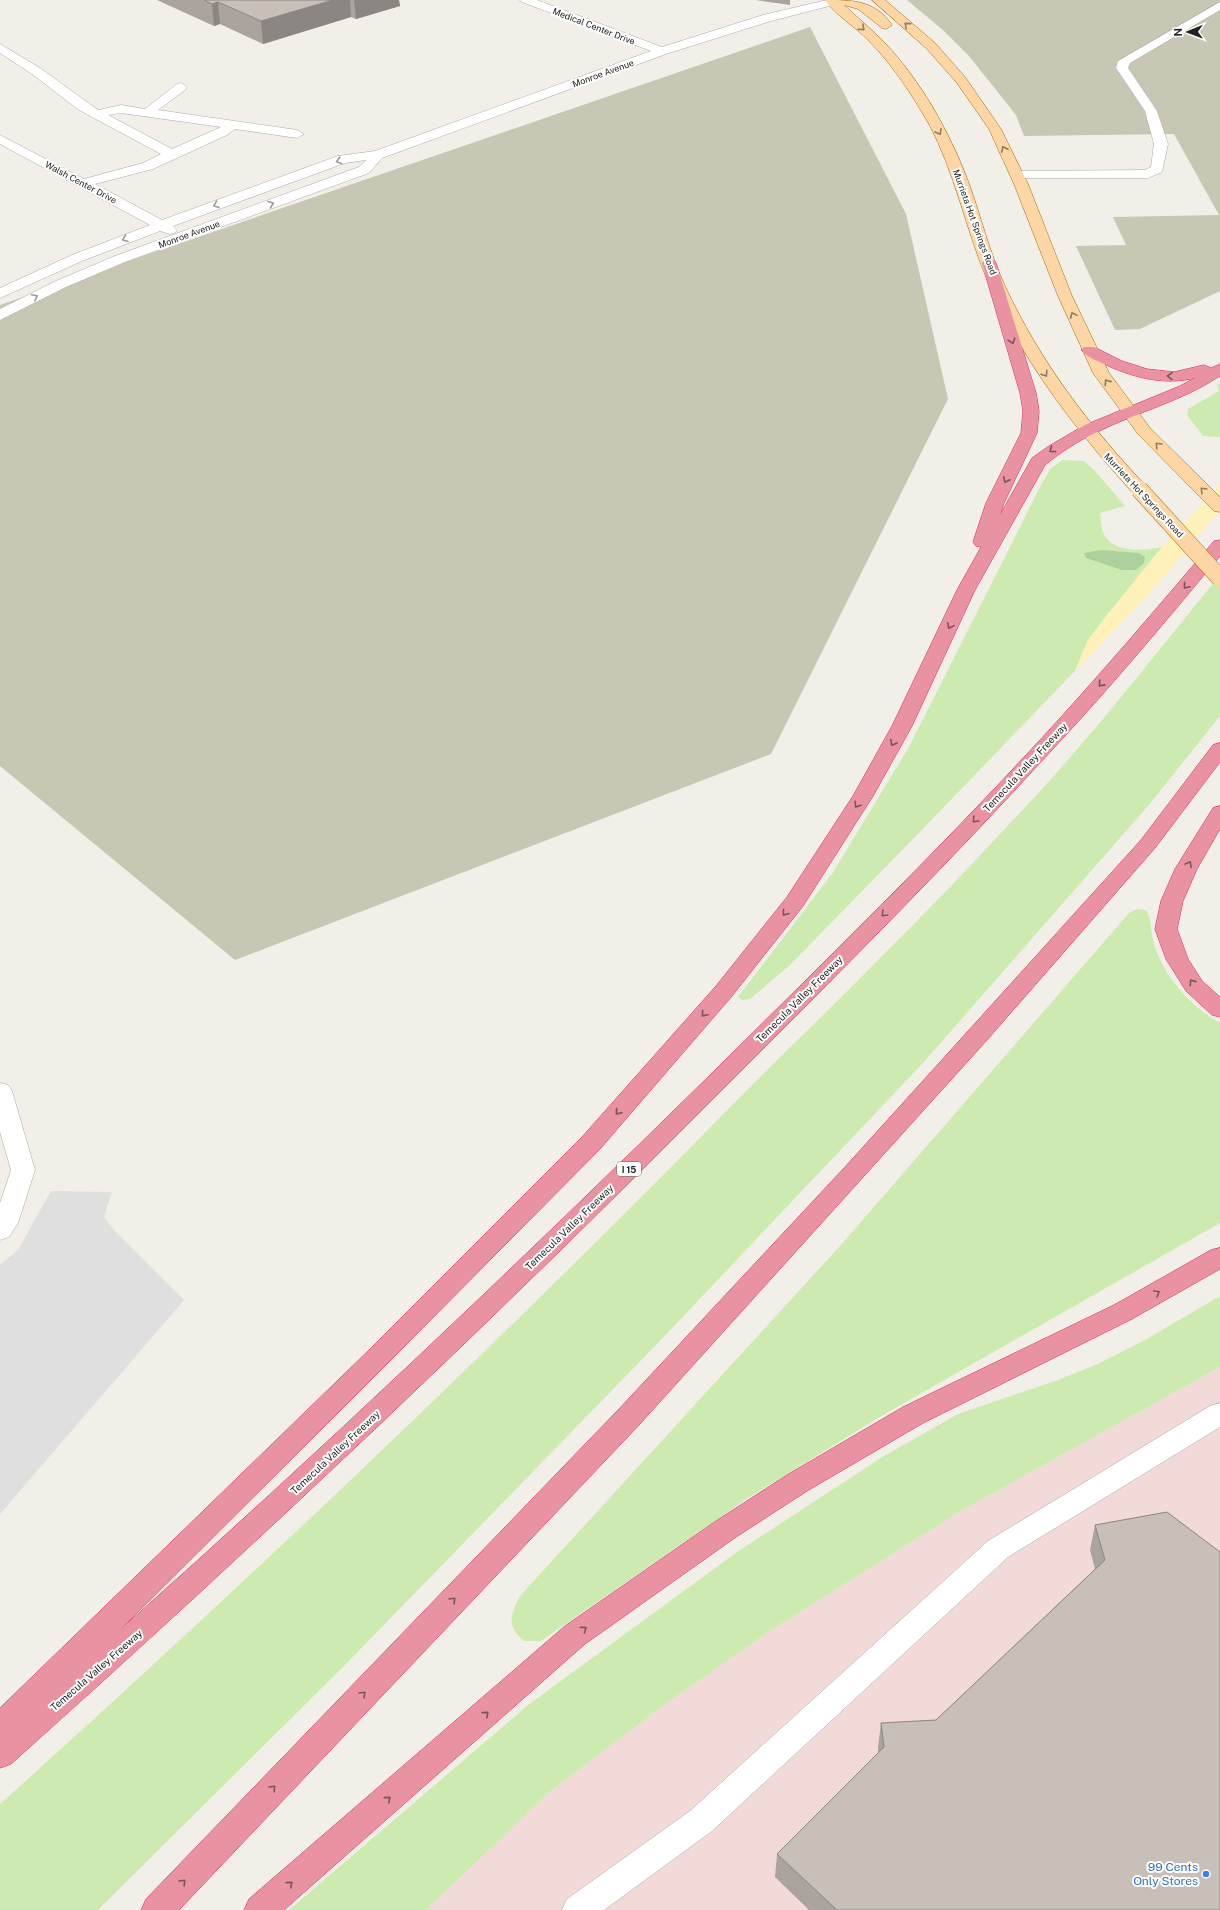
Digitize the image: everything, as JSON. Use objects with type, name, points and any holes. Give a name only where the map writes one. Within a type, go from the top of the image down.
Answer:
[{"type":"highway","points":[[966,590],[995,503],[1029,433],[1031,411],[1028,393],[989,264]]},
{"type":"highway","points":[[1089,350],[1111,363],[1148,375],[1188,376],[1220,364]]},
{"type":"highway","points":[[0,1728],[377,1358],[591,1143],[724,991],[794,901],[863,796],[902,726],[933,663],[966,590],[1038,462],[1055,448],[1086,430],[1128,411],[1187,388],[1220,369]]},
{"type":"highway","name":"Temecula Valley Freeway","points":[[0,1754],[120,1649],[291,1493],[431,1361],[666,1134],[898,900],[1021,772],[1156,621],[1220,545]]},
{"type":"highway","points":[[156,1910],[629,1417],[849,1178],[979,1035],[1148,844],[1220,749]]},
{"type":"highway","points":[[1220,812],[1186,869],[1172,901],[1166,929],[1177,959],[1194,986],[1220,1010]]},
{"type":"highway","points":[[260,1910],[575,1635],[726,1529],[798,1483],[913,1415],[1123,1312],[1220,1257]]},
{"type":"main road","points":[[878,0],[931,46],[961,80],[995,129],[1017,175],[1065,296],[1101,374],[1128,411],[1220,508]]},
{"type":"main road","points":[[832,1],[847,1],[865,7],[893,32]]},
{"type":"main road","name":"Murrieta Hot Springs Road","points":[[832,1],[881,45],[908,83],[941,135],[964,187],[989,264],[1012,316],[1043,370],[1067,407],[1220,578]]},
{"type":"main road","points":[[911,43],[931,46]]},
{"type":"street","name":"Medical Center Drive","points":[[526,0],[662,51]]},
{"type":"street","name":"Monroe Avenue","points":[[0,294],[77,258],[162,225],[342,160],[377,155],[662,51],[767,18],[832,1]]},
{"type":"street","points":[[1017,175],[1148,174],[1157,169],[1161,144],[1151,111],[1122,68],[1124,61],[1220,5]]},
{"type":"street","points":[[0,48],[36,71],[84,107],[161,150],[173,154]]},
{"type":"street","points":[[147,113],[181,87]]},
{"type":"street","points":[[96,114],[120,109],[297,134]]},
{"type":"street","points":[[83,183],[148,166],[222,132],[232,125]]},
{"type":"street","name":"Walsh Center Drive","points":[[0,139],[182,237]]},
{"type":"street","name":"Monroe Avenue","points":[[0,315],[68,281],[120,259],[364,170],[377,155]]},
{"type":"street","points":[[0,1090],[23,1170],[6,1224],[0,1231]]},
{"type":"street","points":[[578,1910],[701,1821],[998,1549],[1220,1414]]},
{"type":"shaded area","points":[[907,0],[1220,0],[1220,291],[1140,329],[1115,330],[1076,246],[1126,245],[1113,217],[1219,215],[1174,134],[1024,136],[1016,115],[969,56],[943,30]]},
{"type":"shaded area","points":[[810,27],[906,214],[948,399],[771,754],[235,960],[0,766],[0,305]]},
{"type":"shaded area","points":[[51,1191],[112,1192],[104,1217],[115,1231],[184,1300],[0,1514],[0,1265],[18,1250]]},
{"type":"shaded area","points":[[1220,1367],[1220,1910],[426,1910],[553,1789],[664,1705],[770,1631],[959,1512]]},
{"type":"green space","points":[[1220,383],[1220,437],[1203,436],[1187,415],[1188,409],[1219,391],[1217,385]]},
{"type":"green space","points":[[1063,460],[1084,461],[1095,471],[1125,506],[1100,513],[1102,530],[1107,539],[1113,544],[1129,549],[1138,550],[1162,547],[1088,640],[1075,671],[789,966],[750,999],[742,1000],[738,997],[832,874],[909,747],[1041,485],[1051,468]]},
{"type":"green space","points":[[1101,550],[1139,553],[1145,557],[1144,563],[1136,570],[1122,570],[1086,558],[1084,553]]},
{"type":"green space","points":[[1220,575],[1220,716],[1148,806],[923,1063],[657,1344],[344,1666],[98,1910],[0,1910],[0,1804],[286,1541],[380,1452],[566,1272],[847,992],[941,896],[1042,789],[1110,710]]},
{"type":"green space","points":[[1137,909],[1146,910],[1157,953],[1170,977],[1178,988],[1198,1007],[1220,1023],[1220,1223],[883,1415],[748,1498],[541,1641],[524,1641],[514,1630],[512,1625],[512,1615],[520,1596],[840,1246],[1129,913]]},
{"type":"green space","points":[[1220,1296],[1220,1367],[959,1512],[770,1631],[664,1705],[553,1789],[426,1910],[289,1910],[528,1705],[737,1552],[884,1456],[958,1414],[1055,1381],[1098,1364],[1145,1340]]},
{"type":"sand","points":[[1220,484],[1220,510],[1148,595],[1075,671],[1088,640],[1106,616],[1162,547]]},
{"type":"building","points":[[204,0],[333,0],[261,21],[218,2],[212,4]]},
{"type":"building","points":[[1167,1512],[1220,1552],[1220,1910],[837,1910],[777,1854],[884,1747],[881,1723],[936,1720],[1105,1560],[1095,1525]]},
{"type":"place","name":"99 Cents Only Stores","points":[[1206,1874]]}]
